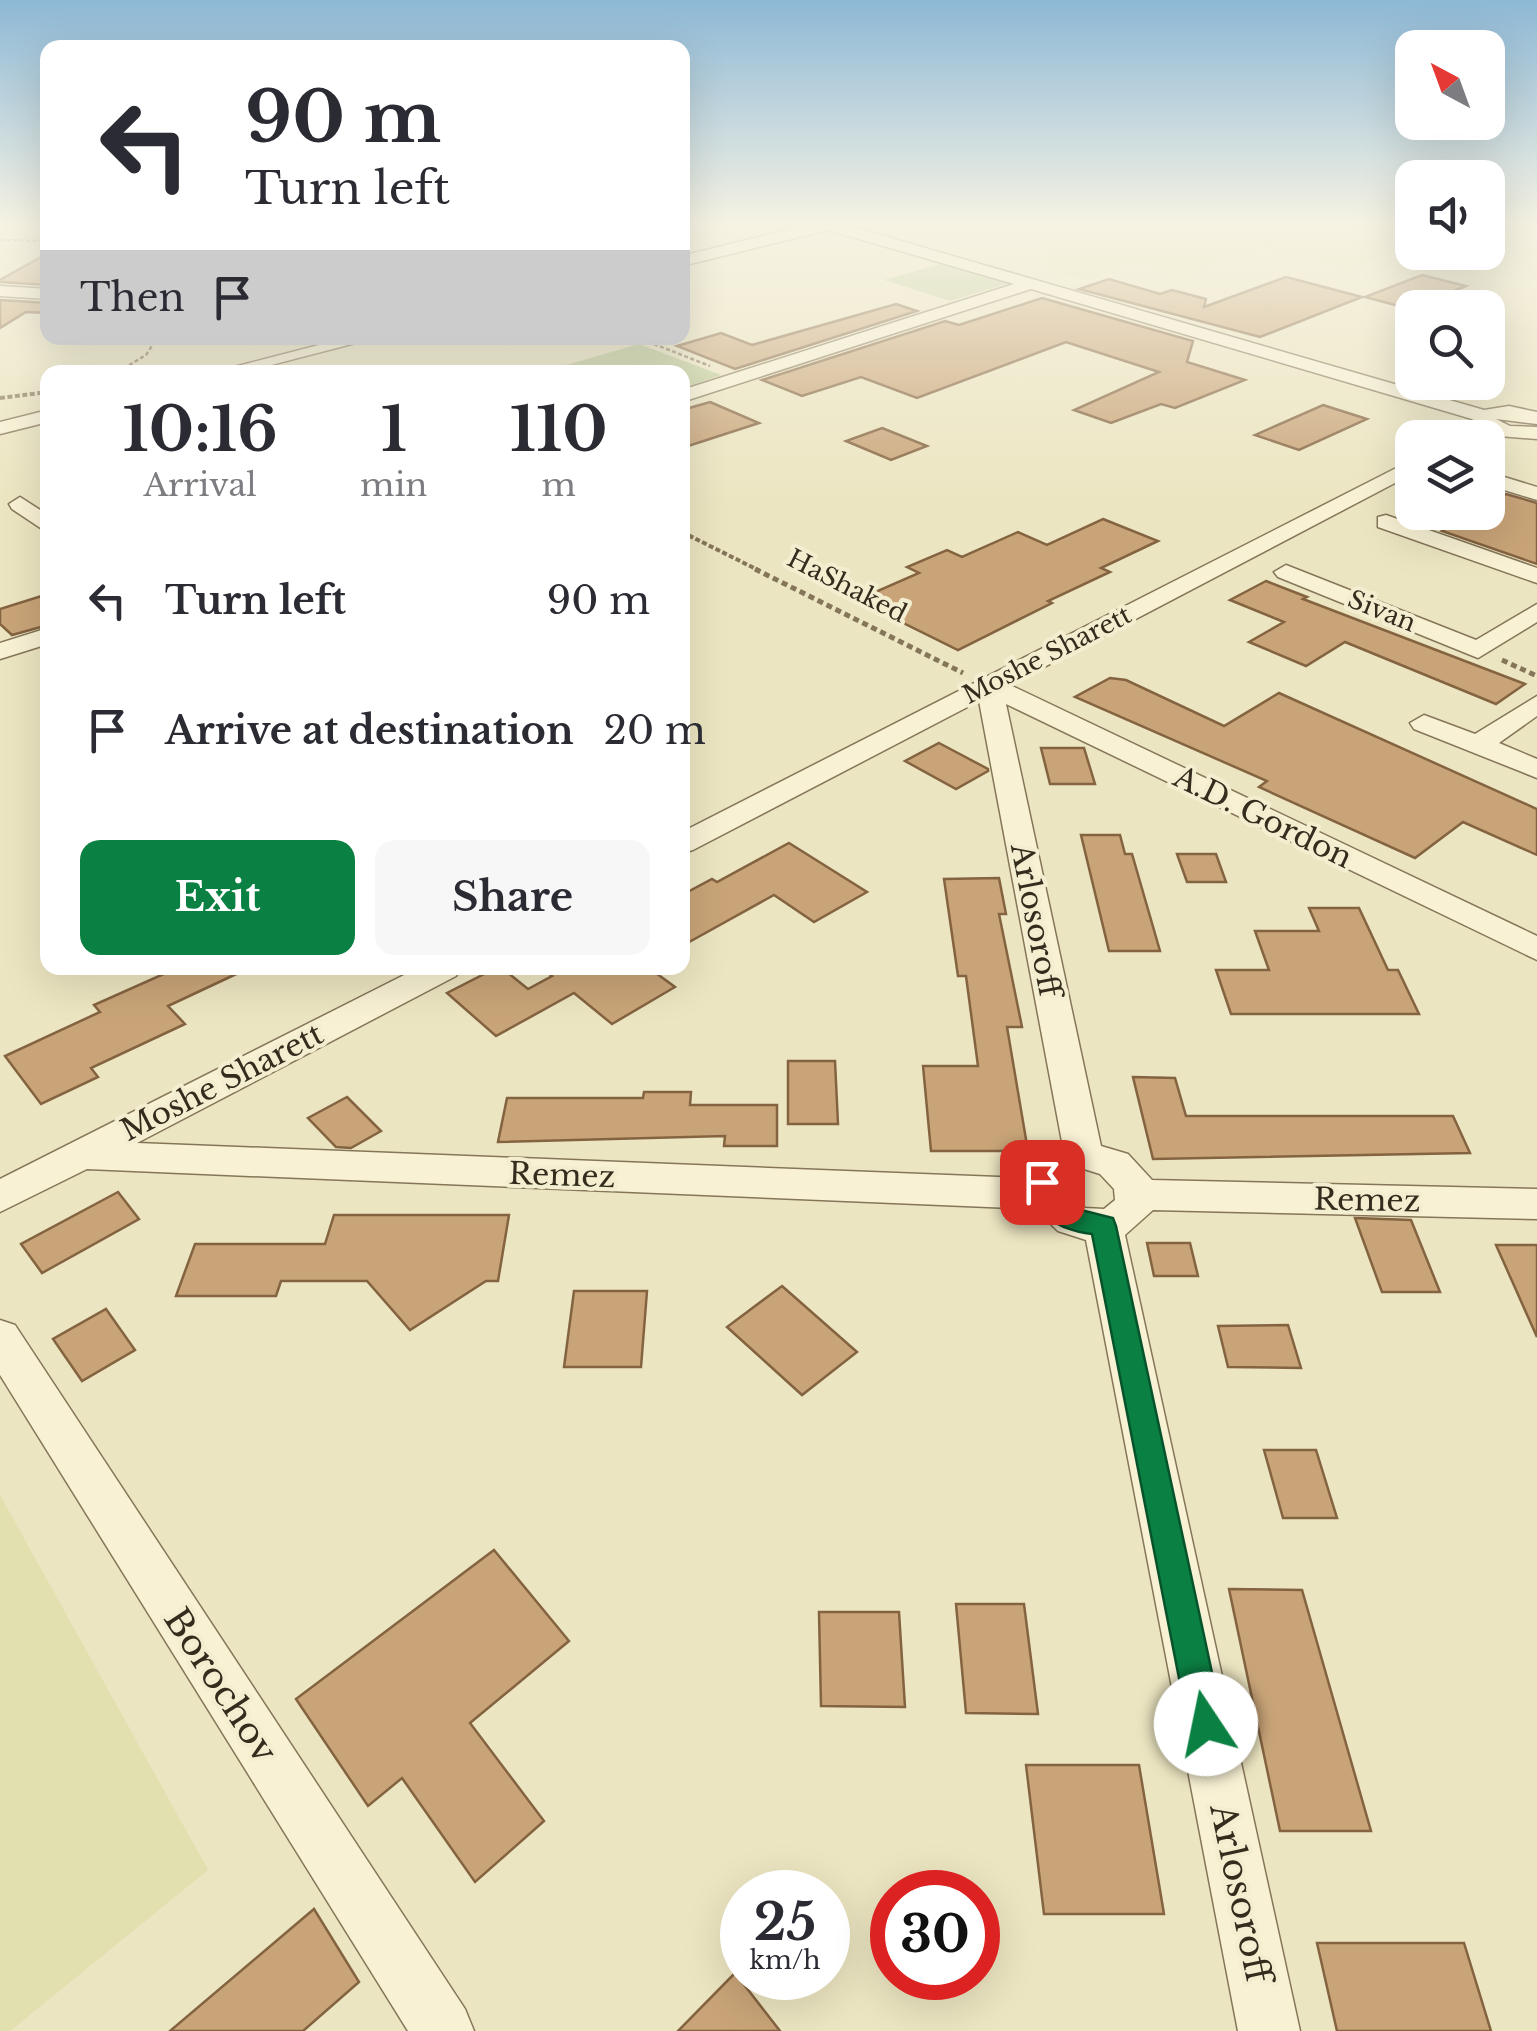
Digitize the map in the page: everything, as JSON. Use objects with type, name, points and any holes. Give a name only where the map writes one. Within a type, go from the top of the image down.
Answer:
[{"type":"street","points":[[690,393],[925,318]]},
{"type":"street","points":[[1141,318],[1456,420]]},
{"type":"street","points":[[286,345],[329,365]]},
{"type":"street","points":[[253,365],[336,345]]},
{"type":"street","points":[[0,428],[40,418]]},
{"type":"street","name":"Moshe Sharett","points":[[690,840],[1395,475]]},
{"type":"street","points":[[1505,484],[1537,494]]},
{"type":"street","points":[[20,504],[40,520]]},
{"type":"street","points":[[1386,522],[1537,576]]},
{"type":"street","name":"Sivan","points":[[1286,572],[1478,650]]},
{"type":"street","points":[[1478,650],[1537,611]]},
{"type":"street","points":[[0,651],[40,638]]},
{"type":"street","name":"A.D. Gordon","points":[[988,685],[1537,949]]},
{"type":"street","name":"Arlosoroff","points":[[988,685],[1084,1155]]},
{"type":"street","points":[[1478,745],[1537,704]]},
{"type":"street","points":[[1424,723],[1537,769]]},
{"type":"street","points":[[1504,727],[1537,740]]},
{"type":"street","name":"Moshe Sharett","points":[[0,1197],[430,975]]},
{"type":"street","name":"Remez","points":[[81,1155],[1044,1194]]},
{"type":"street","points":[[1084,1155],[1114,1164],[1126,1173],[1120,1210],[1073,1222],[1050,1205],[1044,1194],[1046,1170],[1056,1162],[1084,1155]]},
{"type":"street","name":"Remez","points":[[1120,1210],[1537,1204]]},
{"type":"street","name":"Arlosoroff","points":[[1120,1210],[1269,2031]]},
{"type":"street","name":"Borochov","points":[[0,1338],[443,2031]]},
{"type":"path","points":[[130,365],[146,355],[152,345]]},
{"type":"path","points":[[657,345],[739,377]]},
{"type":"path","points":[[0,398],[20,396]]},
{"type":"path","name":"HaShaked","points":[[690,536],[988,685]]},
{"type":"path","points":[[1478,650],[1537,676]]},
{"type":"shaded area","points":[[0,1495],[208,1870],[10,2031],[0,2031]]},
{"type":"green space","points":[[642,345],[721,375],[690,386],[690,365],[566,365]]},
{"type":"building","points":[[0,318],[17,318],[0,328]]},
{"type":"building","points":[[848,318],[896,318],[735,369],[677,346],[721,333],[752,345]]},
{"type":"building","points":[[981,318],[1111,318],[1193,341],[1187,362],[1245,380],[1175,408],[1161,404],[1111,423],[1074,410],[1159,372],[1066,342],[917,398],[861,377],[802,396],[762,380],[945,321],[959,325]]},
{"type":"building","points":[[1188,318],[1309,318],[1260,337]]},
{"type":"building","points":[[710,402],[759,423],[690,445],[690,408]]},
{"type":"building","points":[[1323,405],[1367,419],[1299,450],[1255,435]]},
{"type":"building","points":[[882,428],[927,446],[891,460],[846,441]]},
{"type":"building","points":[[1505,495],[1537,503],[1537,564],[1442,531],[1505,530]]},
{"type":"building","points":[[1103,519],[1158,541],[1101,568],[1110,572],[958,650],[857,600],[919,573],[907,567],[947,550],[962,557],[1018,532],[1047,545]]},
{"type":"building","points":[[1266,581],[1307,597],[1303,599],[1525,684],[1496,704],[1345,642],[1306,666],[1249,642],[1284,622],[1230,600]]},
{"type":"building","points":[[40,596],[40,627],[12,635],[0,624],[0,609]]},
{"type":"building","points":[[1110,678],[1126,680],[1224,726],[1279,693],[1537,809],[1537,855],[1463,822],[1415,858],[1259,787],[1267,781],[1075,697]]},
{"type":"building","points":[[939,743],[988,771],[956,789],[905,761]]},
{"type":"building","points":[[1041,748],[1084,748],[1095,784],[1050,784]]},
{"type":"building","points":[[1081,835],[1120,835],[1125,854],[1132,854],[1160,951],[1109,951]]},
{"type":"building","points":[[789,843],[867,892],[814,922],[774,895],[690,942],[690,891],[712,879],[717,882]]},
{"type":"building","points":[[1177,854],[1216,854],[1226,882],[1187,882]]},
{"type":"building","points":[[999,878],[1006,914],[999,914],[1022,1027],[1007,1027],[1028,1151],[931,1151],[923,1066],[978,1066],[966,976],[958,976],[944,879]]},
{"type":"building","points":[[1309,908],[1359,908],[1388,970],[1398,970],[1419,1014],[1231,1014],[1216,970],[1269,970],[1255,931],[1319,931]]},
{"type":"building","points":[[161,975],[234,975],[168,1006],[185,1024],[91,1068],[98,1077],[41,1104],[5,1056],[100,1012],[94,1005]]},
{"type":"building","points":[[482,975],[511,975],[528,989],[551,975],[659,975],[675,987],[612,1024],[574,993],[496,1036],[447,993]]},
{"type":"building","points":[[788,1061],[835,1061],[838,1124],[788,1124]]},
{"type":"building","points":[[1133,1077],[1175,1078],[1186,1116],[1453,1116],[1470,1153],[1153,1159]]},
{"type":"building","points":[[644,1092],[691,1092],[690,1105],[777,1105],[777,1146],[724,1146],[725,1136],[498,1142],[507,1098],[643,1098]]},
{"type":"building","points":[[347,1097],[381,1131],[351,1148],[336,1147],[308,1118]]},
{"type":"building","points":[[118,1192],[139,1219],[42,1273],[21,1244]]},
{"type":"building","points":[[334,1215],[509,1215],[498,1281],[486,1281],[410,1330],[367,1281],[281,1281],[276,1296],[176,1296],[195,1244],[325,1244]]},
{"type":"building","points":[[1355,1218],[1411,1220],[1440,1292],[1382,1292]]},
{"type":"building","points":[[1147,1243],[1190,1243],[1198,1276],[1154,1276]]},
{"type":"building","points":[[1496,1245],[1537,1245],[1537,1337]]},
{"type":"building","points":[[782,1286],[857,1352],[802,1395],[727,1327]]},
{"type":"building","points":[[574,1291],[647,1291],[641,1367],[564,1367]]},
{"type":"building","points":[[106,1309],[135,1350],[82,1381],[53,1339]]},
{"type":"building","points":[[1288,1325],[1301,1368],[1228,1367],[1218,1326]]},
{"type":"building","points":[[1264,1450],[1316,1450],[1337,1518],[1283,1518]]},
{"type":"building","points":[[494,1550],[569,1641],[470,1723],[544,1821],[475,1882],[402,1778],[368,1806],[296,1699]]},
{"type":"building","points":[[1229,1589],[1302,1590],[1371,1831],[1280,1831]]},
{"type":"building","points":[[956,1604],[1024,1604],[1038,1714],[966,1713]]},
{"type":"building","points":[[819,1612],[899,1612],[905,1707],[821,1706]]},
{"type":"building","points":[[1026,1765],[1139,1765],[1164,1914],[1044,1914]]},
{"type":"building","points":[[314,1909],[359,1982],[303,2031],[170,2031]]},
{"type":"building","points":[[1317,1943],[1464,1943],[1491,2031],[1337,2031]]},
{"type":"building","points":[[720,1988],[720,2000],[756,2000],[780,2031],[678,2031]]},
{"type":"route","points":[[1042,1182],[1050,1205],[1060,1214],[1073,1222],[1103,1226],[1206,1724]]}]
